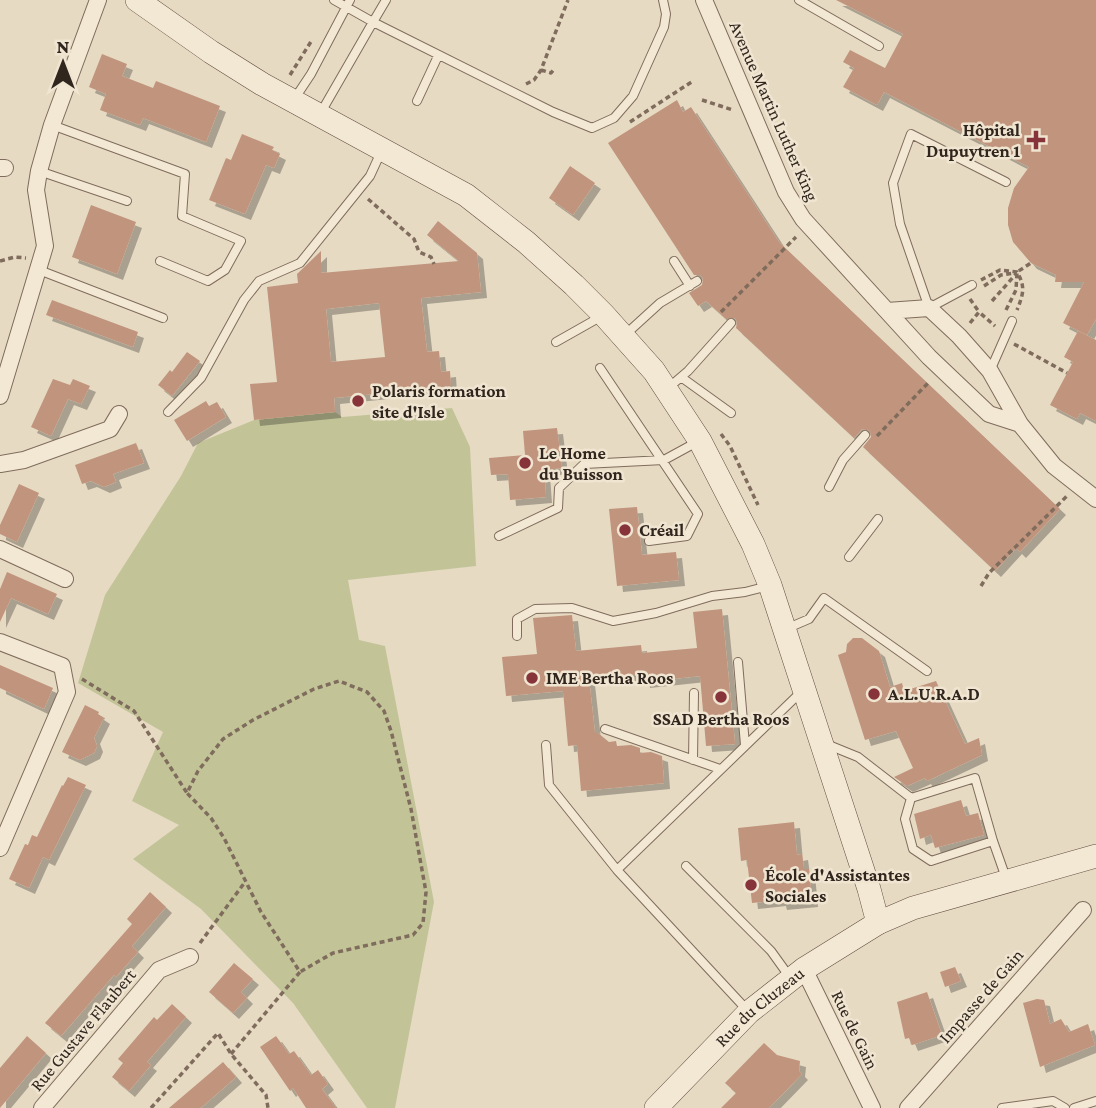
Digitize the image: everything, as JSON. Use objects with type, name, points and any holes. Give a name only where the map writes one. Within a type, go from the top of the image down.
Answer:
[{"type":"street","points":[[0,396],[44,246],[36,190],[39,171],[52,125],[98,0]]},
{"type":"street","points":[[137,0],[194,41],[294,101],[466,195],[526,242],[604,315],[654,371],[674,383],[700,441],[754,544],[771,585],[878,923]]},
{"type":"street","name":"Avenue Martin Luther King","points":[[704,0],[786,192],[803,219],[929,357],[989,414],[1020,424]]},
{"type":"street","points":[[887,311],[929,308],[990,371],[1020,424],[1055,466],[1096,499]]},
{"type":"street","points":[[0,464],[24,460],[110,429],[119,414]]},
{"type":"street","points":[[0,549],[65,579]]},
{"type":"street","points":[[0,642],[62,666],[67,692],[0,848]]},
{"type":"street","name":"Rue du Cluzeau","points":[[656,1108],[749,1012],[797,974],[878,923],[913,908],[1096,856]]},
{"type":"street","name":"Impasse de Gain","points":[[908,1108],[1083,910]]},
{"type":"street","name":"Rue Gustave Flaubert","points":[[42,1108],[159,970],[190,957]]},
{"type":"street","name":"Rue de Gain","points":[[797,974],[872,1108]]},
{"type":"lane","points":[[334,0],[348,4],[373,22],[438,56],[553,112],[593,128],[614,118],[633,96],[664,27],[666,14],[663,0]]},
{"type":"lane","points":[[319,115],[386,0]]},
{"type":"lane","points":[[799,0],[879,46]]},
{"type":"lane","points":[[294,101],[348,4]]},
{"type":"lane","points":[[417,101],[438,56]]},
{"type":"lane","points":[[52,125],[185,174],[182,216],[241,241],[225,270],[208,281],[160,261]]},
{"type":"lane","points":[[976,287],[929,308],[900,224],[893,183],[911,134],[1006,182]]},
{"type":"lane","points":[[168,412],[201,378],[244,300],[259,281],[300,263],[370,176],[382,149]]},
{"type":"lane","points":[[39,171],[127,201]]},
{"type":"lane","points":[[624,336],[660,303],[693,284],[674,261]]},
{"type":"lane","points":[[40,265],[163,318]]},
{"type":"lane","points":[[556,342],[604,315]]},
{"type":"lane","points":[[990,371],[1012,321]]},
{"type":"lane","points":[[731,323],[674,383],[732,413]]},
{"type":"lane","points":[[600,368],[698,514],[687,536],[649,541]]},
{"type":"lane","points":[[829,487],[843,460],[869,438]]},
{"type":"lane","points":[[499,536],[558,508],[559,488],[584,464],[664,460],[700,441]]},
{"type":"lane","points":[[849,557],[878,519]]},
{"type":"lane","points":[[517,636],[517,619],[535,609],[572,608],[613,621],[656,613],[712,596],[745,592],[771,585]]},
{"type":"lane","points":[[784,629],[810,620],[824,598],[927,671]]},
{"type":"lane","points":[[738,662],[745,745]]},
{"type":"lane","points":[[617,870],[803,690]]},
{"type":"lane","points":[[693,760],[694,693]]},
{"type":"lane","points":[[605,729],[720,769]]},
{"type":"lane","points":[[820,742],[858,757],[911,798]]},
{"type":"lane","points":[[546,745],[550,785],[617,870],[749,1012]]},
{"type":"lane","points":[[911,798],[975,778],[992,841],[1007,881]]},
{"type":"lane","points":[[911,798],[905,819],[913,849],[931,861],[992,841]]},
{"type":"lane","points":[[686,866],[797,974]]},
{"type":"lane","points":[[1002,1108],[1053,1101],[1065,1108]]},
{"type":"lane","points":[[1074,1108],[1096,1101]]},
{"type":"path","points":[[524,85],[534,80],[541,71],[568,0]]},
{"type":"path","points":[[289,77],[317,32]]},
{"type":"path","points":[[541,71],[551,73],[555,68]]},
{"type":"path","points":[[623,126],[693,80]]},
{"type":"path","points":[[702,100],[735,111]]},
{"type":"path","points":[[357,192],[414,239],[419,252],[431,257],[433,264]]},
{"type":"path","points":[[730,303],[794,239]]},
{"type":"path","points":[[0,261],[15,257],[40,265]]},
{"type":"path","points":[[992,301],[1017,272],[1031,263]]},
{"type":"path","points":[[976,287],[1000,270],[1010,269],[1017,272],[1023,283],[1023,294],[1012,321]]},
{"type":"path","points":[[976,287],[1001,275],[1017,272]]},
{"type":"path","points":[[969,296],[979,312],[997,327],[1016,290],[1017,272]]},
{"type":"path","points":[[959,336],[979,312]]},
{"type":"path","points":[[1004,339],[1068,373]]},
{"type":"path","points":[[869,438],[938,373]]},
{"type":"path","points":[[981,586],[989,573],[1068,495]]},
{"type":"path","points":[[62,666],[135,711],[187,793],[217,828],[261,912],[300,972]]},
{"type":"path","points":[[187,793],[198,771],[223,739],[253,720],[314,689],[339,681],[367,692],[384,711],[391,731],[426,892],[423,923],[414,935],[333,953],[300,972],[231,1054]]},
{"type":"path","points":[[190,957],[246,881]]},
{"type":"path","points":[[151,1108],[218,1033],[231,1054],[266,1095],[268,1108]]},
{"type":"green space","points":[[452,408],[470,447],[476,566],[348,580],[359,640],[385,646],[434,902],[395,1108],[367,1108],[293,1003],[201,909],[133,859],[179,825],[132,801],[163,732],[78,683],[105,595],[181,476],[198,443],[254,420],[335,412],[342,417]]},
{"type":"building","name":"Hôpital Dupuytren 1","points":[[836,0],[1096,0],[1096,319],[1087,335],[1063,323],[1084,282],[1055,282],[1056,275],[1031,263],[1013,242],[1008,225],[1008,208],[1014,188],[1029,167],[884,92],[877,105],[843,87],[854,68],[843,62],[850,50],[885,68],[903,34]]},
{"type":"building","points":[[102,54],[127,64],[122,76],[153,88],[156,81],[220,106],[206,142],[143,118],[140,125],[100,110],[106,94],[89,87]]},
{"type":"building","points":[[677,100],[683,112],[691,107],[779,242],[1060,509],[1020,552],[1016,548],[995,571],[863,447],[871,437],[870,431],[862,429],[854,438],[736,328],[735,318],[726,319],[706,301],[698,306],[689,293],[702,285],[703,278],[694,275],[608,143]]},
{"type":"building","points":[[242,134],[274,147],[272,150],[280,154],[274,168],[266,165],[245,214],[209,200],[226,158],[231,160]]},
{"type":"building","points":[[570,166],[595,183],[573,215],[549,198]]},
{"type":"building","points":[[91,205],[136,222],[117,274],[72,257]]},
{"type":"building","points":[[438,221],[477,253],[481,292],[421,298],[427,352],[439,351],[441,372],[450,371],[451,386],[334,398],[335,412],[254,420],[250,384],[277,382],[267,287],[298,283],[297,274],[321,251],[321,273],[459,261],[427,235]],"holes":[[[379,303],[385,357],[331,362],[326,309]]]},
{"type":"building","points":[[52,300],[138,332],[133,347],[46,315]]},
{"type":"building","points":[[1078,331],[1096,340],[1096,421],[1080,413],[1077,419],[1050,405],[1073,362],[1064,357]]},
{"type":"building","points":[[187,352],[200,361],[172,396],[158,385]]},
{"type":"building","points":[[53,379],[70,385],[73,379],[90,386],[81,404],[68,399],[51,436],[31,427]]},
{"type":"building","points":[[206,401],[209,406],[217,402],[226,417],[187,441],[174,420]]},
{"type":"building","name":"Le Home du Buisson","points":[[557,428],[562,468],[544,470],[546,497],[510,500],[508,474],[491,475],[489,458],[525,455],[523,431]]},
{"type":"building","points":[[136,443],[144,463],[113,474],[116,482],[104,487],[91,481],[82,484],[75,465]]},
{"type":"building","points":[[19,484],[39,493],[17,542],[0,534],[0,525]]},
{"type":"building","name":"Créail","points":[[637,507],[642,555],[676,552],[679,580],[617,586],[609,509]]},
{"type":"building","points":[[7,572],[57,594],[48,614],[11,598],[0,622],[0,589]]},
{"type":"building","points":[[722,609],[735,744],[706,746],[700,676],[644,682],[643,674],[589,679],[595,733],[609,742],[616,741],[617,746],[631,745],[640,748],[640,753],[651,752],[662,756],[664,783],[581,791],[577,745],[568,746],[563,691],[506,696],[502,657],[537,654],[533,618],[572,615],[576,651],[641,645],[642,653],[697,648],[693,612]]},
{"type":"building","name":"A.L.U.R.A.D","points":[[853,638],[862,638],[879,651],[890,687],[902,683],[904,691],[936,681],[965,744],[979,738],[982,755],[927,781],[925,778],[907,786],[894,777],[913,768],[896,731],[865,740],[838,655],[846,652],[847,644]]},
{"type":"building","points":[[0,665],[53,688],[44,709],[0,688]]},
{"type":"building","points":[[85,705],[99,712],[104,718],[94,738],[97,746],[94,753],[80,760],[62,752]]},
{"type":"building","points":[[68,777],[86,785],[49,860],[43,857],[29,888],[9,879],[25,844],[28,845],[32,835],[37,837]]},
{"type":"building","points":[[961,800],[966,816],[978,813],[984,835],[935,848],[931,835],[920,839],[914,814]]},
{"type":"building","points":[[794,822],[797,855],[802,854],[804,869],[809,869],[812,901],[752,903],[747,860],[741,861],[738,828]]},
{"type":"building","points":[[150,892],[166,907],[132,946],[138,952],[116,977],[114,975],[61,1036],[45,1023],[132,924],[127,919]]},
{"type":"building","points":[[234,963],[253,979],[241,992],[247,998],[233,1013],[209,992]]},
{"type":"building","points":[[955,967],[961,981],[945,987],[940,972]]},
{"type":"building","points":[[927,992],[942,1035],[912,1045],[909,1038],[905,1039],[897,1002]]},
{"type":"building","points":[[1044,1000],[1050,1024],[1061,1019],[1069,1032],[1088,1024],[1095,1045],[1040,1067],[1023,1003]]},
{"type":"building","points":[[172,1004],[186,1017],[147,1062],[151,1065],[129,1091],[112,1077],[123,1063],[118,1059],[154,1017],[157,1020]]},
{"type":"building","points":[[27,1036],[46,1053],[0,1108],[0,1068]]},
{"type":"building","points":[[276,1036],[289,1054],[294,1051],[311,1075],[318,1070],[328,1084],[322,1089],[336,1108],[306,1108],[293,1088],[290,1091],[260,1047]]},
{"type":"building","points":[[764,1043],[777,1055],[800,1061],[799,1071],[802,1074],[769,1108],[721,1108],[736,1093],[725,1083]]},
{"type":"building","points":[[223,1062],[236,1077],[203,1106],[169,1108]]},
{"type":"place","name":"Hôpital Dupuytren 1","points":[[1036,140]]},
{"type":"place","name":"Polaris formation site d'Isle","points":[[358,401]]},
{"type":"place","name":"Le Home du Buisson","points":[[525,463]]},
{"type":"place","name":"Créail","points":[[625,530]]},
{"type":"place","name":"IME Bertha Roos","points":[[532,678]]},
{"type":"place","name":"A.L.U.R.A.D","points":[[874,694]]},
{"type":"place","name":"SSAD Bertha Roos","points":[[721,697]]},
{"type":"place","name":"École d'Assistantes Sociales","points":[[751,885]]}]
